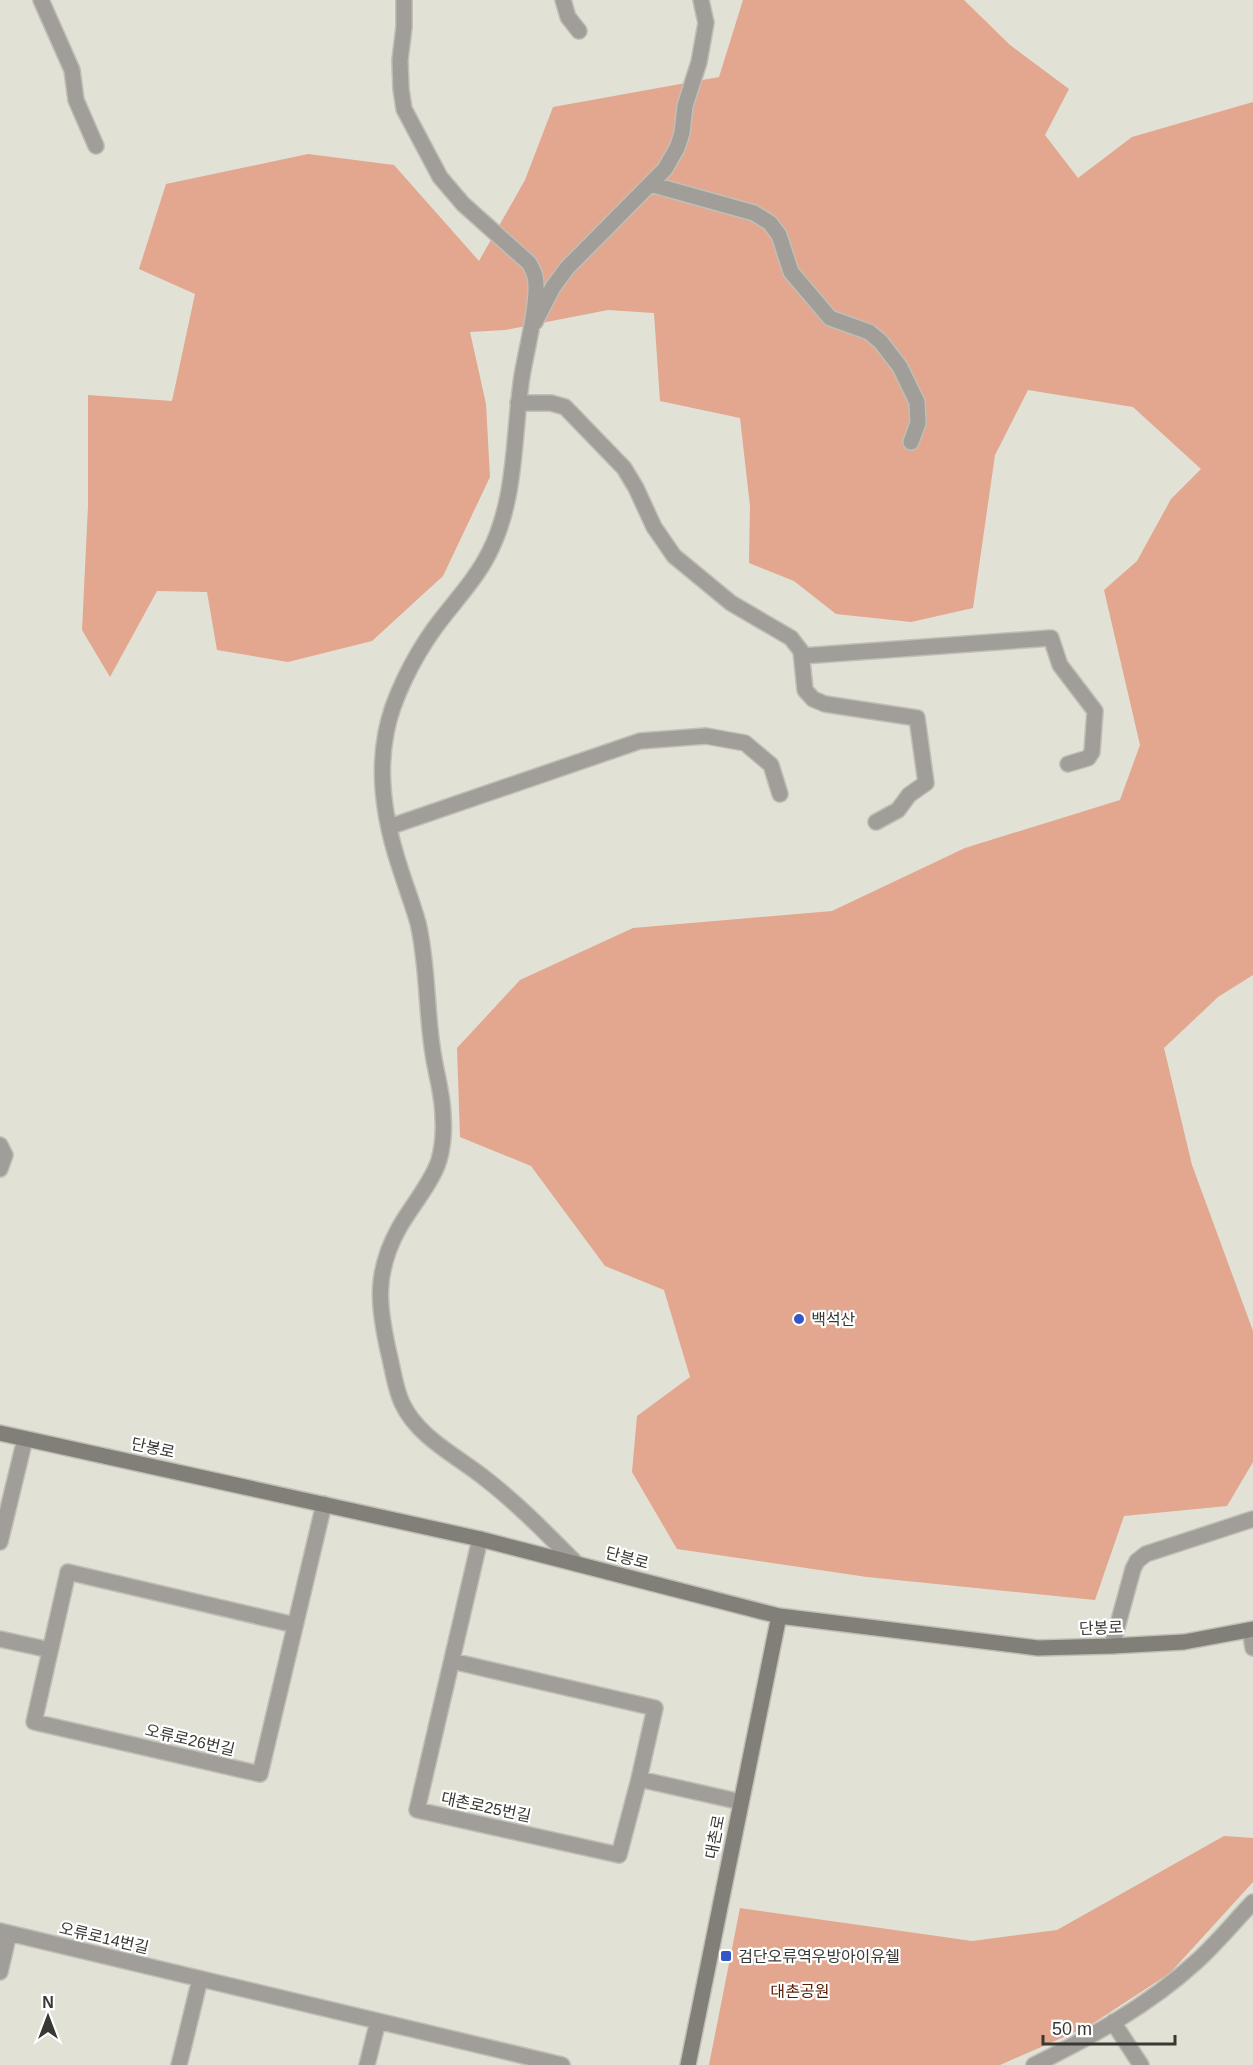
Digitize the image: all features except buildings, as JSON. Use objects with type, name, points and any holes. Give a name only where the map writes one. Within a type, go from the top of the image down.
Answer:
[{"type":"street","points":[[40,0],[72,70],[76,100],[96,146]]},
{"type":"street","points":[[404,0],[400,60],[404,109],[440,177],[464,204],[529,263],[535,276],[535,296],[518,403],[507,501],[502,522],[489,554],[433,631],[412,666],[393,709],[386,733],[382,766],[389,827],[422,939],[433,1053],[444,1114],[443,1142],[439,1162],[397,1231],[382,1272],[379,1296],[395,1380],[402,1403],[413,1420],[441,1446],[488,1481],[577,1564]]},
{"type":"street","points":[[563,0],[568,17],[579,31]]},
{"type":"street","points":[[530,333],[553,287],[567,268],[665,169],[677,148],[682,133],[685,106],[699,62],[706,23],[701,0]]},
{"type":"street","points":[[650,184],[754,213],[770,223],[782,243],[791,272],[830,318],[869,332],[881,342],[900,367],[917,402],[918,423],[911,442]]},
{"type":"street","points":[[518,403],[551,403],[565,407],[624,468],[654,527],[674,556],[731,603],[791,638],[801,651],[806,690],[813,699],[825,704],[917,718],[926,783],[909,795],[898,810],[876,822]]},
{"type":"street","points":[[802,656],[1052,638],[1060,665],[1095,711],[1092,752],[1088,758],[1068,764]]},
{"type":"street","points":[[389,827],[640,741],[706,736],[745,743],[771,765],[780,794]]},
{"type":"street","points":[[0,1145],[5,1155],[0,1169]]},
{"type":"street","name":"단봉로","points":[[0,1433],[480,1539],[779,1616],[1038,1648],[1184,1642],[1251,1630]]},
{"type":"street","points":[[0,1542],[25,1439]]},
{"type":"street","name":"오류로26번길","points":[[295,1624],[68,1572],[34,1722],[260,1774],[324,1504]]},
{"type":"street","points":[[1112,1646],[1137,1561],[1146,1554],[1253,1519]]},
{"type":"street","name":"대촌로25번길","points":[[452,1661],[655,1708],[620,1855],[417,1810],[480,1539]]},
{"type":"street","name":"대촌로","points":[[688,2065],[779,1616]]},
{"type":"street","points":[[1251,1630],[1253,1648]]},
{"type":"street","points":[[0,1638],[51,1650]]},
{"type":"street","points":[[639,1779],[741,1802]]},
{"type":"street","points":[[1034,2065],[1082,2042],[1136,2008],[1196,1962],[1253,1902]]},
{"type":"street","points":[[0,1972],[4,1932]]},
{"type":"street","name":"오류로14번길","points":[[4,1932],[562,2065]]},
{"type":"street","points":[[179,2065],[200,1979]]},
{"type":"street","points":[[367,2065],[378,2021]]},
{"type":"street","points":[[1113,2022],[1141,2065]]},
{"type":"green space","points":[[743,0],[964,0],[1010,45],[1069,89],[1045,135],[1078,178],[1132,137],[1253,102],[1253,975],[1218,997],[1164,1048],[1192,1165],[1253,1331],[1253,1462],[1227,1506],[1124,1516],[1095,1600],[867,1577],[677,1549],[632,1472],[637,1416],[690,1377],[664,1290],[605,1266],[531,1166],[460,1137],[457,1048],[520,980],[633,928],[832,911],[965,848],[1120,800],[1140,745],[1104,590],[1137,561],[1171,499],[1201,469],[1133,407],[1028,390],[995,455],[973,608],[911,622],[836,614],[794,581],[749,563],[750,506],[740,418],[660,401],[654,313],[608,310],[505,330],[470,332],[486,404],[490,477],[443,576],[372,641],[288,662],[217,650],[207,592],[157,591],[110,677],[82,630],[88,506],[88,395],[172,401],[195,294],[139,269],[166,184],[308,154],[394,165],[479,261],[525,180],[553,107],[719,77]]},
{"type":"green space","name":"대촌공원","points":[[1224,1836],[1253,1838],[1253,1882],[1170,1973],[1089,2026],[1000,2065],[709,2065],[740,1908],[972,1941],[1057,1930]]},
{"type":"place","name":"백석산","points":[[799,1319]]},
{"type":"place","name":"검단오류역우방아이유쉘","points":[[726,1956]]}]
